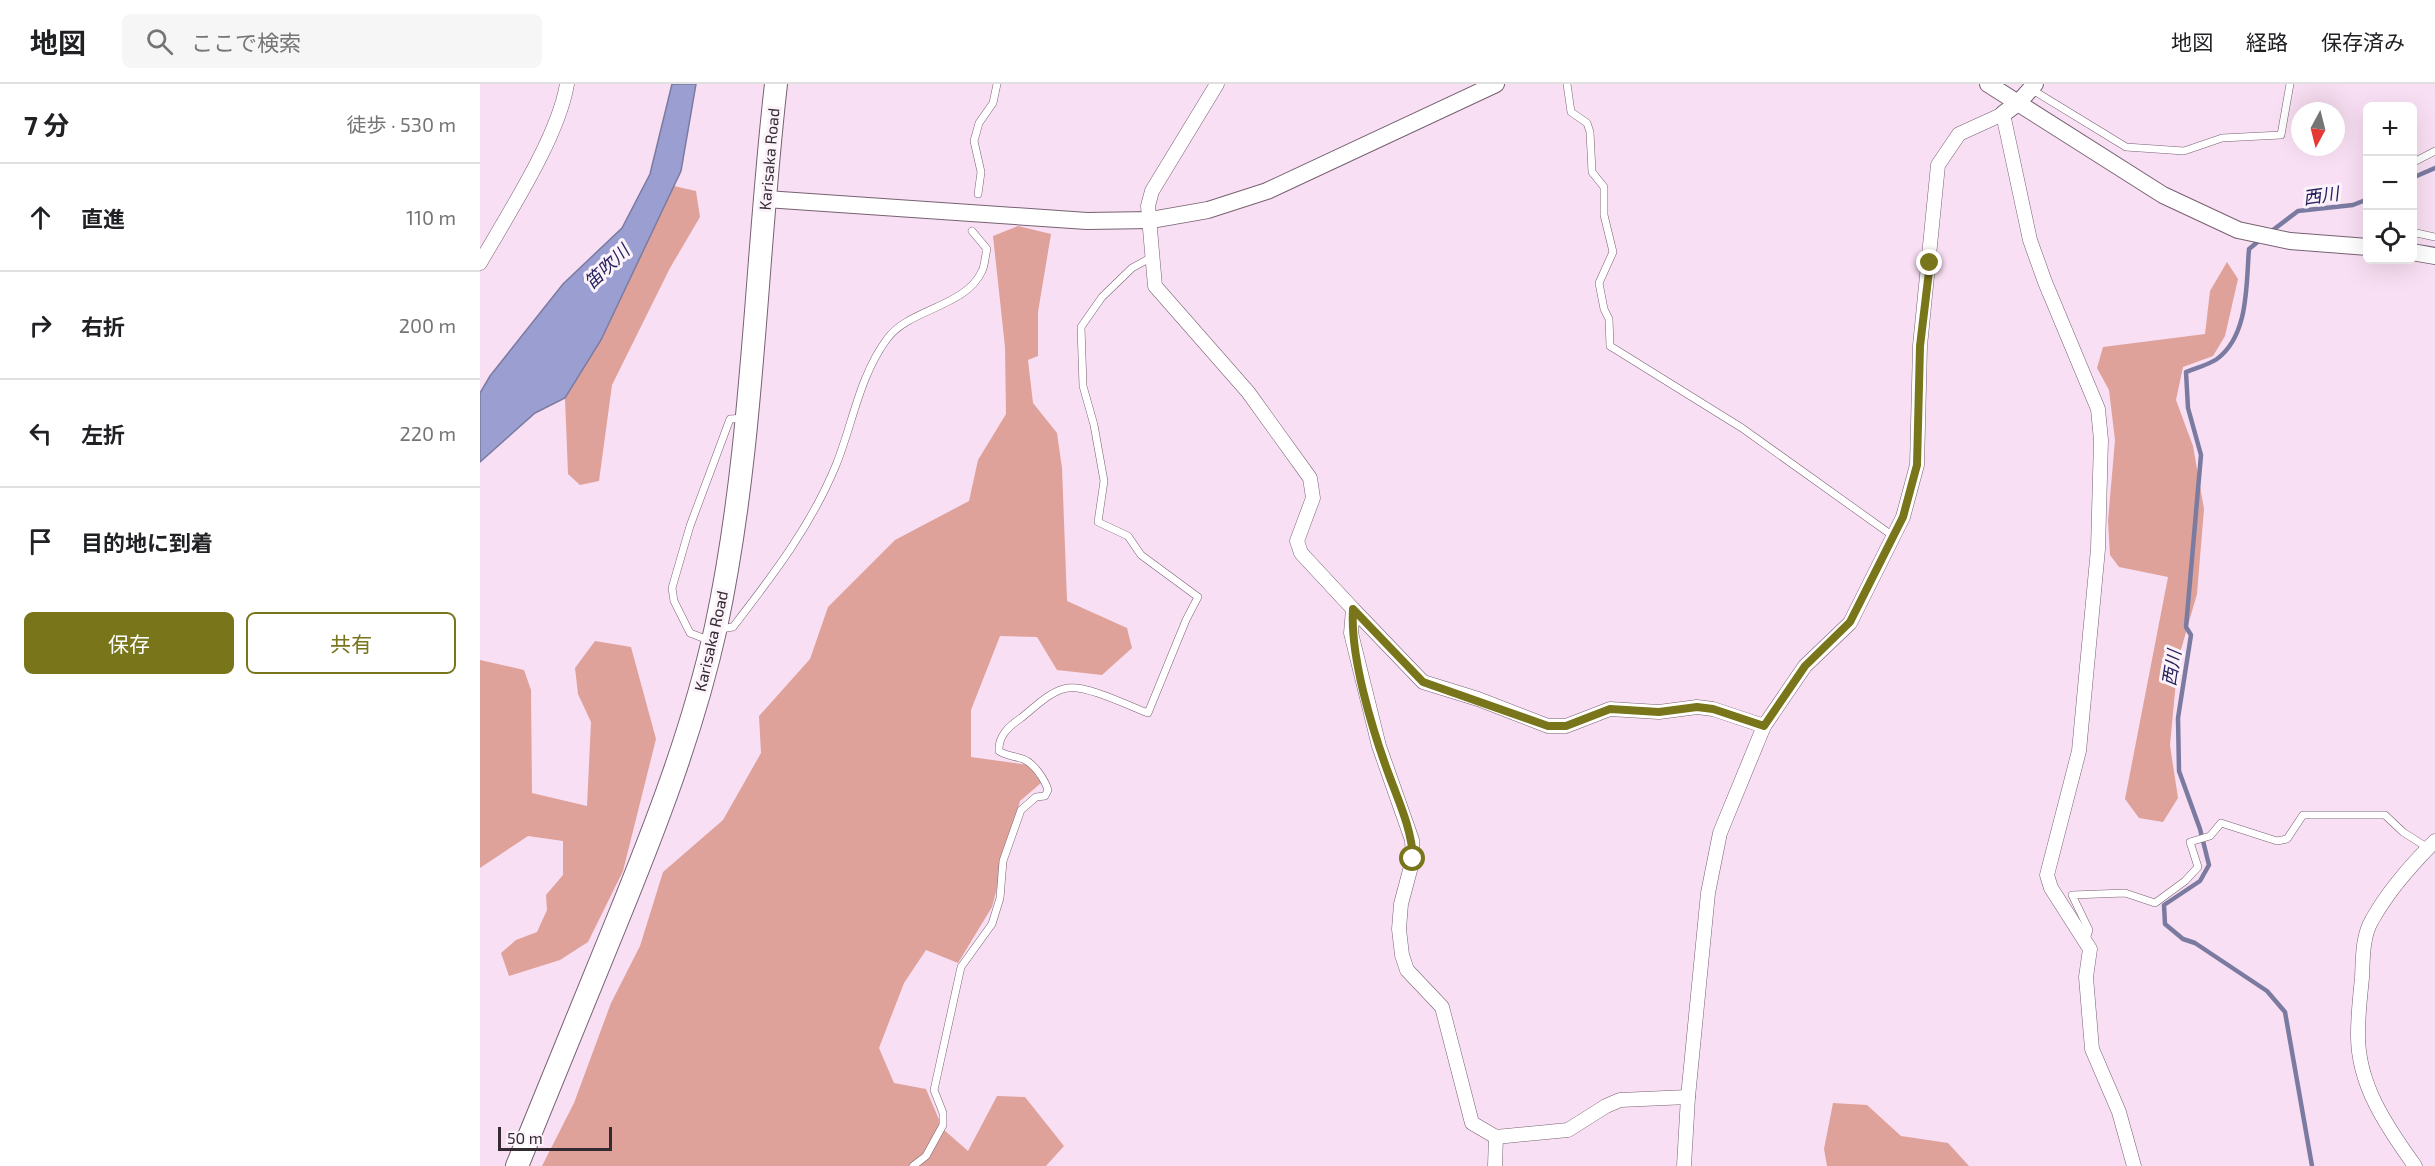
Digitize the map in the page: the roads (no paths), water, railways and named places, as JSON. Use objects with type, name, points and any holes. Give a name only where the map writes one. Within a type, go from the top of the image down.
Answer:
[{"type":"highway","name":"Karisaka Road","points":[[517,1166],[667,797],[702,685],[714,636],[732,538],[747,417],[776,84]]},
{"type":"street","points":[[480,263],[520,193],[563,106],[567,84]]},
{"type":"street","points":[[1217,84],[1152,192],[1148,206],[1155,286],[1248,392],[1310,478],[1313,498],[1297,541],[1301,553],[1423,682],[1548,726],[1566,726],[1610,709],[1659,712],[1697,707],[1713,709],[1764,726]]},
{"type":"street","points":[[766,199],[1087,221],[1150,220],[1208,210],[1267,190],[1496,84]]},
{"type":"street","points":[[1988,84],[2163,195],[2238,230],[2290,241],[2363,247]]},
{"type":"street","points":[[1684,1166],[1688,1097],[1708,893],[1720,833],[1764,726],[1805,666],[1850,622],[1895,537],[1917,465],[1920,346],[1938,165],[1959,135],[2003,114],[2033,87]]},
{"type":"street","points":[[2003,114],[2030,240],[2045,282],[2091,389],[2099,420],[2101,440],[2098,549],[2079,752],[2047,875],[2050,888],[2086,939],[2090,949],[2086,977],[2092,1049],[2120,1112],[2134,1166]]},
{"type":"street","points":[[2417,253],[2435,256]]},
{"type":"street","points":[[1353,609],[1351,633],[1378,746],[1412,840],[1413,859],[1401,904],[1399,928],[1401,955],[1407,970],[1442,1007],[1472,1123],[1496,1137],[1568,1130],[1620,1100],[1688,1097]]},
{"type":"street","points":[[2415,1166],[2381,1118],[2359,1054],[2358,1034],[2365,938],[2371,921],[2408,871],[2432,844]]},
{"type":"street","points":[[1495,1166],[1496,1137]]},
{"type":"lane","points":[[978,194],[981,172],[974,141],[979,123],[993,103],[997,84]]},
{"type":"lane","points":[[1567,84],[1571,112],[1587,123],[1590,132],[1593,172],[1604,187],[1604,215],[1612,252],[1599,283],[1604,309],[1609,319],[1610,346],[1761,441],[1895,537]]},
{"type":"lane","points":[[2033,87],[2126,147],[2166,152],[2198,148],[2222,138],[2281,135],[2290,84]]},
{"type":"lane","points":[[2417,160],[2435,151]]},
{"type":"lane","points":[[747,417],[730,419],[690,526],[672,588],[674,601],[690,633],[714,636],[734,627],[792,550],[808,525],[836,465],[864,379],[887,339],[898,326],[944,304],[969,286],[982,272],[987,249],[972,231]]},
{"type":"lane","points":[[2417,233],[2435,237]]},
{"type":"lane","points":[[912,1166],[926,1156],[943,1125],[943,1113],[934,1090],[961,968],[992,924],[1000,898],[1003,861],[1021,810],[1036,797],[1045,796],[1048,790],[1029,762],[1004,755],[999,751],[998,744],[1007,728],[1056,692],[1068,687],[1088,691],[1148,713],[1186,620],[1198,597],[1141,555],[1128,536],[1098,522],[1104,481],[1094,425],[1083,386],[1081,327],[1102,297],[1132,268],[1152,257]]},
{"type":"lane","points":[[2086,939],[2089,930],[2072,895],[2125,893],[2155,903],[2185,881],[2198,867],[2190,842],[2210,836],[2221,823],[2277,841],[2287,839],[2303,815],[2385,815],[2403,832],[2432,844]]},
{"type":"water","name":"笛吹川","points":[[672,84],[696,84],[681,171],[601,340],[565,398],[535,413],[480,462],[480,393],[490,376],[563,284],[622,228],[650,174]]},
{"type":"waterway","name":"西川","points":[[2417,176],[2435,168]]},
{"type":"waterway","name":"西川","points":[[2269,233],[2298,211],[2353,205],[2363,201]]},
{"type":"waterway","name":"西川","points":[[2260,240],[2249,249],[2244,308],[2235,337],[2217,359],[2186,372],[2188,408],[2201,455],[2186,627],[2191,635],[2178,718],[2179,771],[2200,829],[2209,865],[2200,881],[2164,905],[2165,924],[2183,939],[2195,943],[2267,991],[2285,1012],[2312,1166]]}]
